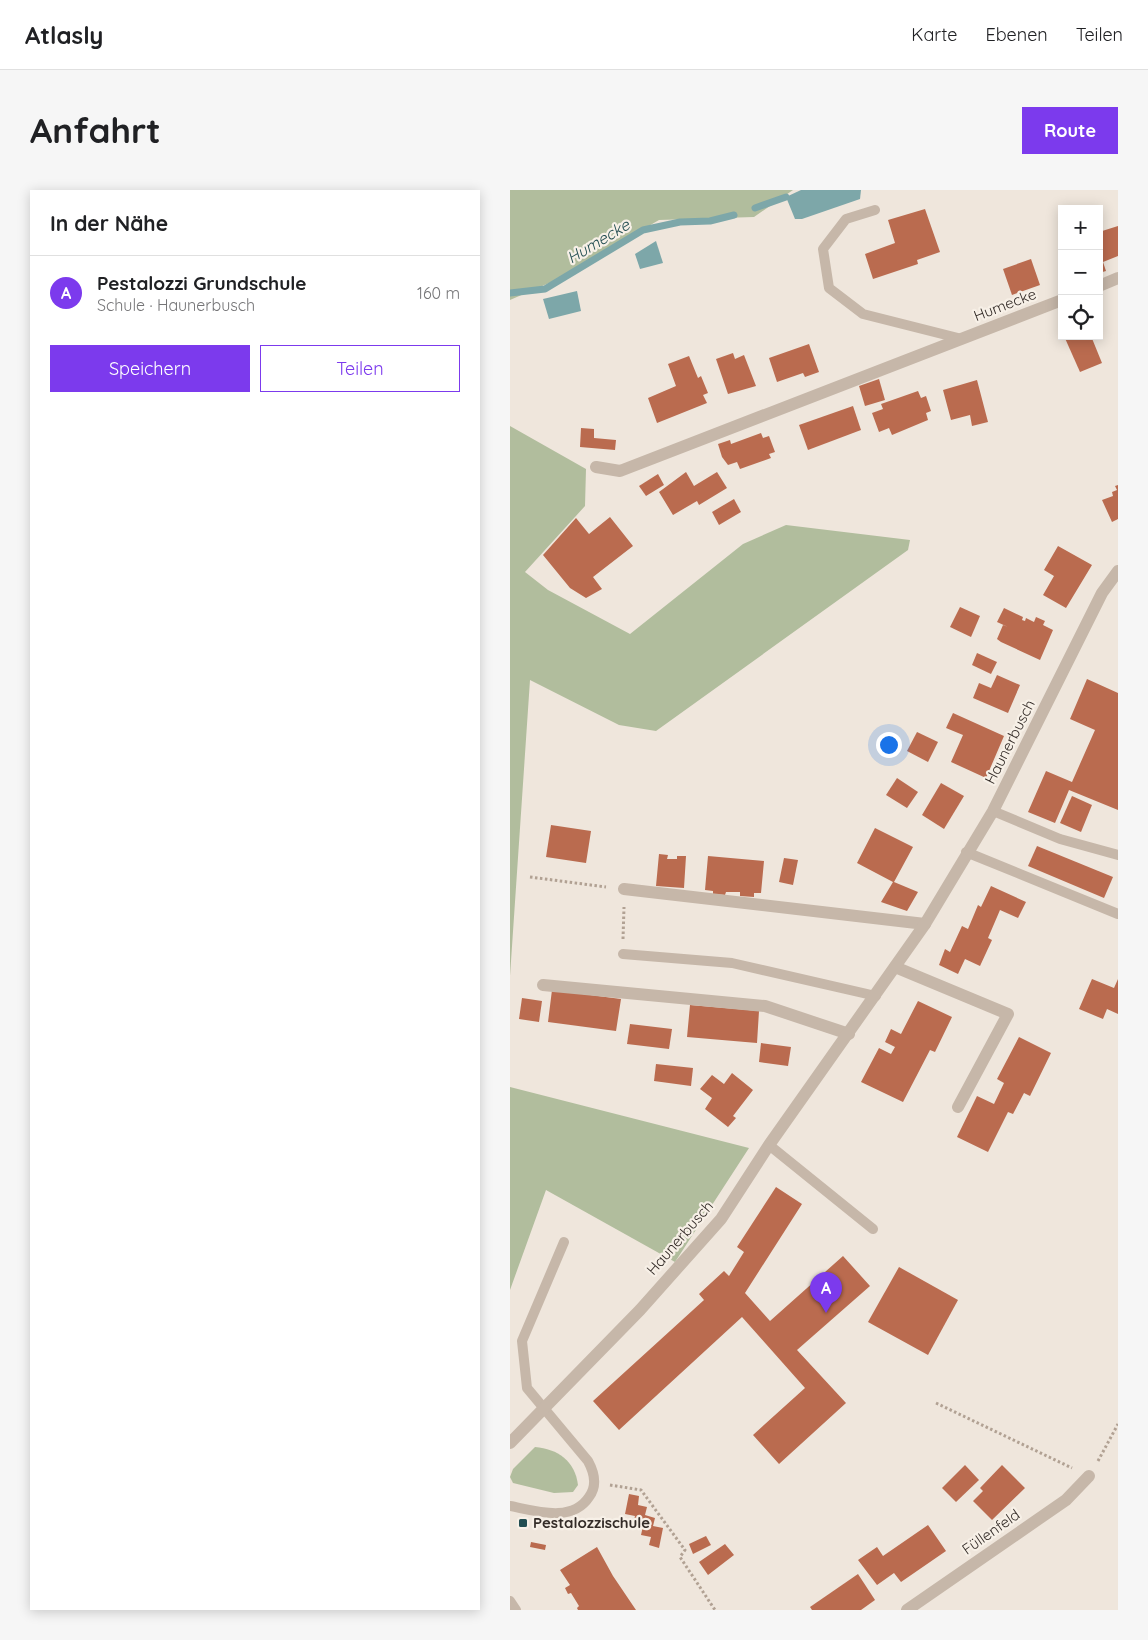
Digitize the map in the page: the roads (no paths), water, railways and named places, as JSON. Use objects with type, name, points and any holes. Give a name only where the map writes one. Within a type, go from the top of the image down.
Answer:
[{"type":"street","points":[[1103,284],[1118,278]]},
{"type":"street","name":"Humecke","points":[[596,467],[620,471],[1058,302]]},
{"type":"street","name":"Haunerbusch","points":[[510,1443],[640,1310],[721,1219],[769,1145],[925,924],[966,852],[993,811],[1102,593],[1118,571]]},
{"type":"street","points":[[624,889],[925,924]]},
{"type":"street","points":[[895,967],[1008,1014],[958,1107]]},
{"type":"street","points":[[543,985],[765,1006],[849,1034]]},
{"type":"street","name":"Füllenfeld","points":[[907,1610],[1066,1500],[1089,1476]]},
{"type":"lane","points":[[875,210],[846,219],[823,249],[828,288],[863,314],[962,339]]},
{"type":"lane","points":[[993,811],[1060,839],[1118,855]]},
{"type":"lane","points":[[966,852],[1118,914]]},
{"type":"lane","points":[[623,954],[732,963],[876,996]]},
{"type":"lane","points":[[769,1145],[873,1229]]},
{"type":"lane","points":[[510,1506],[554,1513],[574,1511],[584,1505],[592,1494],[594,1472],[588,1461],[527,1388],[522,1341],[564,1242]]},
{"type":"lane","points":[[510,1602],[516,1610]]},
{"type":"water","points":[[801,190],[861,190],[860,199],[802,219],[795,219],[786,197]]},
{"type":"water","points":[[656,241],[663,263],[640,269],[635,254]]},
{"type":"water","points":[[577,291],[581,311],[549,319],[543,299]]},
{"type":"waterway","name":"Humecke","points":[[755,208],[786,197]]},
{"type":"waterway","name":"Humecke","points":[[510,293],[545,289],[643,230],[680,222],[710,221],[734,215]]},
{"type":"place","name":"Pestalozzi Grundschule","points":[[826,1313]]},
{"type":"place","name":"Pestalozzischule","points":[[523,1523]]}]
